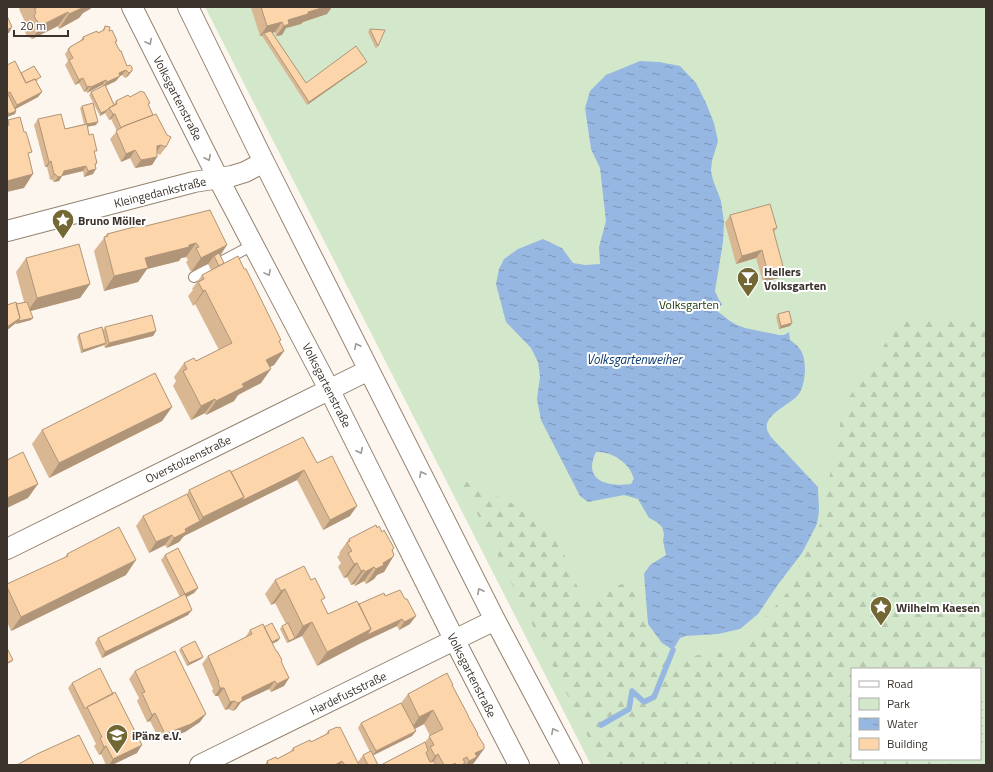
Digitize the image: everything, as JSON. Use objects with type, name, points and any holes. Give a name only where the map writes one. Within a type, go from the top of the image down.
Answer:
[{"type":"street","name":"Volksgartenstraße","points":[[132,7],[218,178],[329,389],[519,765]]},
{"type":"street","points":[[188,7],[264,162],[495,620],[572,765]]},
{"type":"street","name":"Kleingedankstraße","points":[[7,231],[194,182],[232,176],[245,172],[264,162]]},
{"type":"street","name":"Overstolzenstraße","points":[[7,549],[370,370]]},
{"type":"street","name":"Hardefuststraße","points":[[200,765],[455,641],[495,620]]},
{"type":"lane","points":[[194,277],[253,245]]},
{"type":"green space","name":"Volksgarten","points":[[205,7],[986,7],[986,765],[591,765]]},
{"type":"green space","points":[[903,317],[986,319],[986,659],[972,668],[851,668],[851,760],[947,760],[952,765],[602,765],[460,479],[550,521],[583,600],[639,577],[639,609],[662,659],[736,651],[786,594],[820,524],[844,405]]},
{"type":"green space","points":[[986,697],[986,750],[981,745],[981,700]]},
{"type":"water","name":"Volksgartenweiher","points":[[640,61],[659,62],[680,66],[696,83],[714,123],[718,141],[712,161],[711,171],[721,201],[724,222],[723,242],[715,291],[722,304],[717,311],[730,321],[745,328],[779,335],[784,335],[789,332],[790,340],[802,352],[805,364],[804,379],[801,391],[794,399],[773,414],[767,424],[767,429],[771,437],[818,487],[819,511],[817,524],[802,553],[758,614],[740,629],[718,634],[686,636],[680,638],[673,650],[662,643],[648,624],[644,574],[650,565],[666,555],[662,527],[657,522],[649,518],[638,499],[624,495],[588,502],[580,496],[541,420],[537,399],[540,377],[538,362],[531,348],[506,322],[496,284],[499,269],[504,259],[518,249],[543,239],[562,248],[573,263],[585,265],[600,264],[599,247],[606,221],[600,168],[591,149],[585,108],[590,91],[606,75]],"holes":[[[596,452],[602,452],[620,459],[629,468],[634,479],[631,484],[622,485],[606,483],[595,476],[592,470],[593,462]]]},
{"type":"building","points":[[35,7],[84,7],[69,14],[68,12],[42,25],[34,16],[36,12],[34,9],[36,9]]},
{"type":"building","points":[[261,7],[325,7],[288,20],[289,24],[284,26],[282,22],[267,26]]},
{"type":"building","points":[[7,16],[12,27],[7,30]]},
{"type":"building","points":[[105,26],[110,27],[109,31],[112,30],[117,41],[115,42],[121,51],[127,66],[130,65],[132,67],[132,71],[129,73],[126,70],[119,73],[120,76],[107,82],[106,80],[91,87],[87,87],[83,78],[79,80],[69,60],[73,58],[68,49],[84,39],[83,37],[97,31],[98,33],[104,30]]},
{"type":"building","points":[[370,29],[385,30],[378,46]]},
{"type":"building","points":[[271,31],[306,83],[356,46],[367,62],[309,102],[264,33]]},
{"type":"building","points":[[15,61],[26,83],[35,79],[42,92],[17,105],[10,92],[7,93],[7,65]]},
{"type":"building","points":[[34,66],[41,77],[26,83],[21,73]]},
{"type":"building","points":[[105,85],[114,105],[101,113],[91,92]]},
{"type":"building","points":[[141,91],[144,92],[150,103],[148,104],[153,115],[121,128],[115,114],[113,114],[109,108],[117,104],[116,101],[128,95],[130,97]]},
{"type":"building","points":[[8,94],[16,111],[9,114],[7,111]]},
{"type":"building","points":[[93,103],[98,122],[87,124],[82,106]]},
{"type":"building","points":[[61,114],[65,129],[87,124],[89,135],[93,134],[97,151],[94,151],[97,163],[95,164],[96,169],[88,171],[86,166],[64,171],[62,176],[58,177],[54,174],[51,161],[49,162],[38,119]]},
{"type":"building","points":[[156,114],[167,135],[171,137],[166,147],[161,145],[157,146],[157,157],[141,160],[135,150],[126,154],[116,131],[124,126]]},
{"type":"building","points":[[20,117],[32,152],[28,153],[33,174],[7,181],[8,120]]},
{"type":"building","points":[[770,204],[777,228],[773,229],[784,270],[768,274],[762,250],[742,256],[730,215]]},
{"type":"building","points":[[210,210],[227,245],[201,258],[196,248],[199,247],[196,243],[189,245],[189,247],[145,258],[148,268],[114,276],[104,237],[108,236],[107,234]]},
{"type":"building","points":[[79,244],[90,284],[37,298],[26,258]]},
{"type":"building","points":[[219,253],[224,263],[219,266],[214,256]]},
{"type":"building","points":[[238,256],[281,340],[279,341],[284,351],[266,360],[271,369],[242,384],[244,387],[216,401],[215,399],[201,406],[183,371],[187,369],[184,363],[194,358],[196,361],[232,343],[205,290],[203,291],[198,282],[204,279],[202,275]]},
{"type":"building","points":[[16,302],[20,318],[7,327],[7,305]]},
{"type":"building","points":[[27,302],[33,318],[18,321],[20,318],[16,304]]},
{"type":"building","points":[[789,311],[792,323],[781,326],[778,314]]},
{"type":"building","points":[[152,315],[156,331],[109,343],[105,327]]},
{"type":"building","points":[[102,327],[106,343],[83,350],[79,334]]},
{"type":"building","points":[[155,373],[172,407],[59,463],[42,430]]},
{"type":"building","points":[[303,437],[317,463],[332,456],[357,506],[330,520],[304,470],[241,501],[244,497],[231,472]]},
{"type":"building","points":[[23,452],[38,484],[7,498],[7,460]]},
{"type":"building","points":[[230,470],[244,497],[203,517],[189,490]]},
{"type":"building","points":[[187,494],[200,521],[185,529],[186,532],[174,538],[172,535],[156,542],[143,516]]},
{"type":"building","points":[[376,525],[377,528],[379,526],[382,532],[384,530],[394,548],[392,550],[394,555],[383,563],[384,565],[376,569],[374,567],[365,572],[364,570],[361,571],[357,563],[354,564],[348,553],[352,551],[347,543],[350,541],[349,539]]},
{"type":"building","points":[[119,527],[136,560],[21,617],[7,584],[68,556],[67,554]]},
{"type":"building","points":[[178,548],[198,588],[185,594],[165,555]]},
{"type":"building","points":[[304,566],[311,580],[315,578],[325,598],[321,600],[328,614],[357,601],[371,629],[327,652],[312,622],[303,626],[285,589],[281,591],[275,580]]},
{"type":"building","points":[[400,590],[405,599],[407,599],[416,616],[404,622],[402,619],[367,635],[371,629],[359,604],[384,593],[385,596]]},
{"type":"building","points":[[185,594],[192,610],[105,652],[98,638]]},
{"type":"building","points":[[272,623],[280,638],[272,642],[264,627]]},
{"type":"building","points":[[288,623],[295,638],[289,641],[282,626]]},
{"type":"building","points":[[263,624],[282,660],[281,661],[289,678],[277,684],[275,681],[242,697],[242,701],[238,703],[234,701],[230,702],[224,688],[220,688],[208,656],[252,634],[250,630]]},
{"type":"building","points":[[195,641],[203,657],[189,663],[181,648]]},
{"type":"building","points":[[7,648],[13,660],[7,663]]},
{"type":"building","points":[[175,651],[206,714],[191,724],[165,734],[155,713],[152,715],[142,693],[145,692],[135,671]]},
{"type":"building","points":[[100,668],[113,694],[85,709],[72,683]]},
{"type":"building","points":[[447,673],[484,745],[484,749],[475,753],[477,757],[469,761],[467,757],[463,759],[465,763],[461,765],[456,765],[455,763],[452,765],[444,765],[438,754],[435,756],[430,747],[434,745],[429,736],[443,729],[433,710],[419,717],[408,694]]},
{"type":"building","points":[[115,692],[142,745],[113,759],[106,746],[104,747],[100,738],[102,737],[87,707]]},
{"type":"building","points":[[401,703],[416,731],[376,751],[361,723]]},
{"type":"building","points":[[337,727],[340,727],[359,765],[345,765],[342,761],[335,765],[266,764],[268,764],[267,761],[276,757],[277,759],[294,750],[293,748],[310,740],[311,742]]},
{"type":"building","points":[[79,735],[94,765],[17,765],[37,754]]},
{"type":"building","points":[[425,742],[428,750],[426,753],[430,762],[434,761],[436,765],[381,765]]},
{"type":"building","points":[[371,751],[378,765],[368,765],[363,755]]},
{"type":"waterway","points":[[601,725],[629,709],[632,691],[644,702],[654,697],[673,650]]},
{"type":"place","name":"Bruno Möller","points":[[63,240]]},
{"type":"place","name":"Hellers Volksgarten","points":[[748,298]]},
{"type":"place","name":"Wilhelm Kaesen","points":[[881,626]]},
{"type":"place","name":"iPänz e.V.","points":[[117,754]]}]
